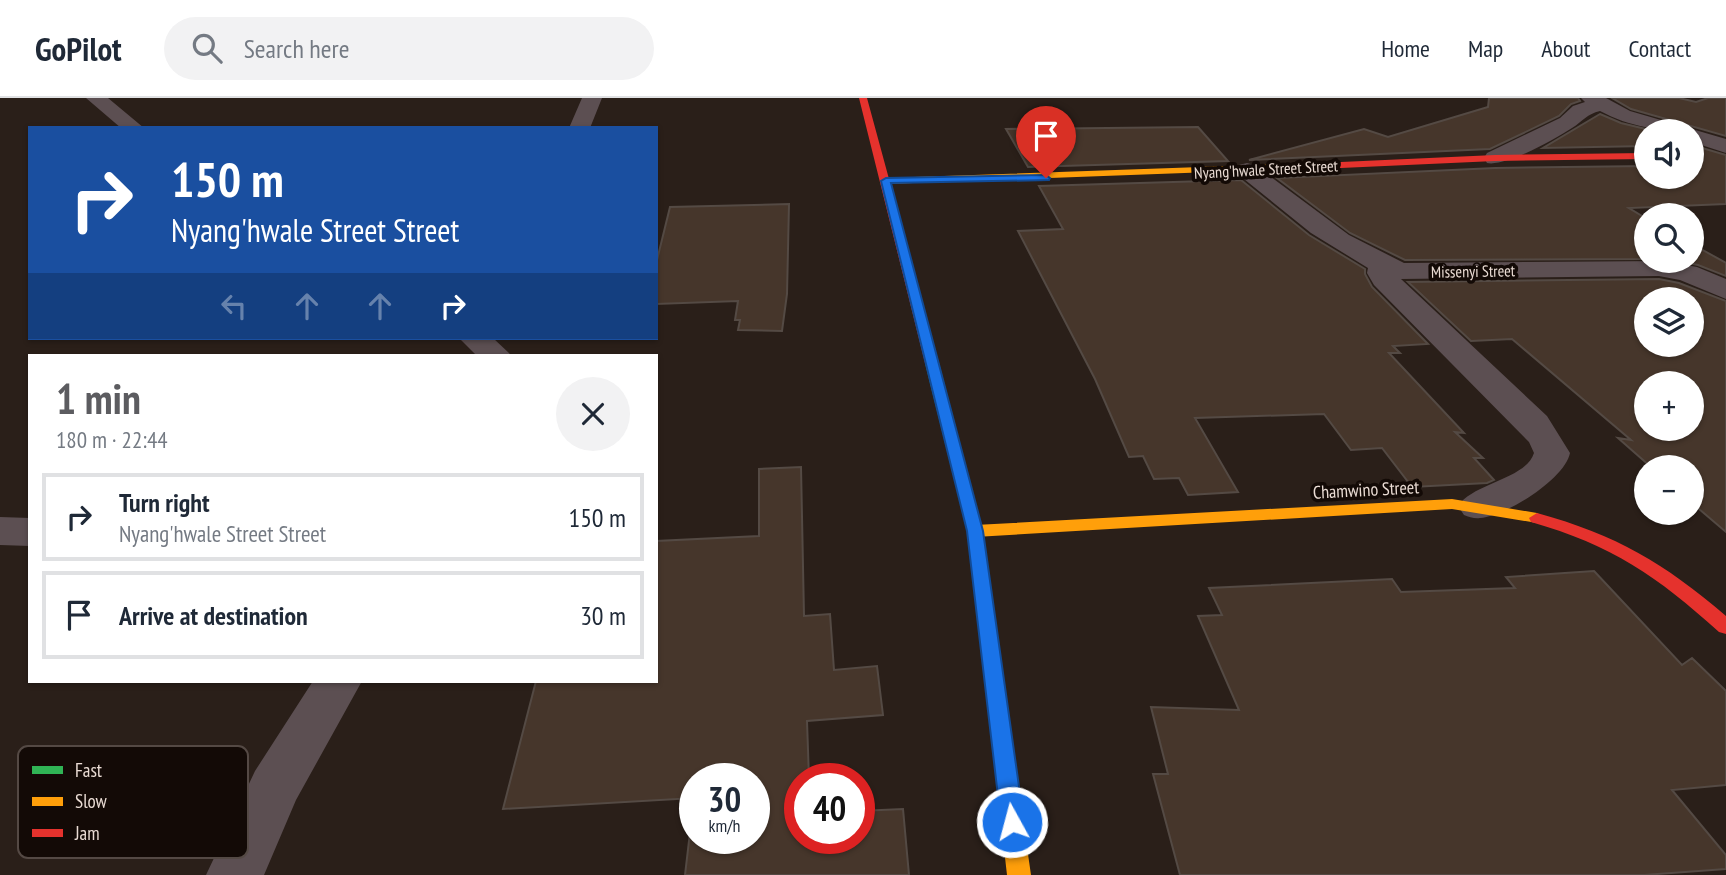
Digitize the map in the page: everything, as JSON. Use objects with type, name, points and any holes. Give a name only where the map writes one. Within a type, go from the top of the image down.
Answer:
[{"type":"street","points":[[96,98],[131,126]]},
{"type":"street","points":[[580,126],[592,98]]},
{"type":"street","points":[[863,98],[975,531],[1019,875]]},
{"type":"street","points":[[1495,158],[1549,132],[1596,101],[1637,119]]},
{"type":"street","points":[[1704,139],[1726,146]]},
{"type":"street","points":[[1704,156],[1726,155]]},
{"type":"street","name":"Nyang'hwale Street Street","points":[[886,181],[1247,170],[1495,158],[1634,156]]},
{"type":"street","name":"Missenyi Street","points":[[1247,170],[1352,249],[1382,265],[1414,272],[1634,268]]},
{"type":"street","points":[[1382,265],[1381,273],[1384,279],[1445,341],[1534,424],[1552,453],[1549,465],[1537,475],[1478,506]]},
{"type":"street","points":[[1704,270],[1726,265]]},
{"type":"street","name":"Missenyi Street","points":[[1687,273],[1726,290]]},
{"type":"street","points":[[476,340],[494,354]]},
{"type":"street","name":"Chamwino Street","points":[[975,531],[1452,504],[1478,506],[1568,528],[1614,543],[1656,569],[1726,627]]},
{"type":"street","points":[[0,531],[28,532]]},
{"type":"street","points":[[248,846],[274,788],[337,683]]},
{"type":"street","points":[[235,875],[243,858]]},
{"type":"building","points":[[1489,98],[1578,98],[1580,101],[1571,104],[1559,116],[1490,149],[1249,160],[1364,129],[1388,137],[1488,107]]},
{"type":"building","points":[[1612,98],[1679,98],[1696,102],[1708,98],[1726,98],[1726,136],[1704,130],[1704,119],[1666,119],[1631,109]]},
{"type":"building","points":[[1600,114],[1634,126],[1634,146],[1543,148]]},
{"type":"building","points":[[1198,127],[1228,161],[1028,167],[1006,129]]},
{"type":"building","points":[[1704,149],[1726,155],[1726,204],[1634,203],[1634,208],[1629,208],[1634,211],[1634,259],[1405,260],[1350,233],[1277,178],[1495,168],[1634,166],[1634,189],[1704,189]]},
{"type":"building","points":[[1241,180],[1309,235],[1365,269],[1372,287],[1428,344],[1393,346],[1400,353],[1389,353],[1464,433],[1455,432],[1483,458],[1474,458],[1494,480],[1487,483],[1412,487],[1382,448],[1351,450],[1324,414],[1195,418],[1238,492],[1188,495],[1179,478],[1154,479],[1143,456],[1129,457],[1095,379],[1018,231],[1063,229],[1039,186]]},
{"type":"building","points":[[789,204],[787,294],[782,331],[738,330],[740,320],[735,320],[738,301],[658,304],[658,256],[670,207]]},
{"type":"building","points":[[1704,251],[1726,263],[1726,276],[1704,267]]},
{"type":"building","points":[[1659,279],[1689,287],[1634,287],[1634,357],[1704,357],[1704,293],[1726,301],[1726,532],[1704,513],[1704,455],[1637,455],[1618,438],[1631,440],[1512,339],[1471,341],[1408,282]]},
{"type":"building","points":[[801,467],[804,616],[830,614],[834,670],[877,666],[883,715],[807,721],[808,763],[784,763],[784,854],[875,854],[875,810],[903,809],[909,875],[685,875],[687,854],[770,854],[770,763],[679,763],[679,799],[503,809],[535,683],[658,683],[658,541],[759,536],[759,469]]},
{"type":"building","points":[[1594,571],[1682,665],[1692,658],[1726,691],[1726,785],[1672,790],[1726,855],[1726,869],[1644,875],[1180,875],[1153,774],[1168,774],[1151,707],[1239,710],[1198,616],[1222,615],[1209,588],[1392,579],[1401,592],[1515,588],[1506,577]]},
{"type":"traffic: fast","points":[[932,363],[975,531],[1002,743]]},
{"type":"traffic: slow","points":[[885,181],[1319,166]]},
{"type":"traffic: slow","points":[[975,531],[1452,504],[1537,518]]},
{"type":"traffic: slow","points":[[1002,743],[1019,875]]},
{"type":"traffic: jam","points":[[863,98],[932,363]]},
{"type":"traffic: jam","points":[[1319,166],[1495,158],[1634,156]]},
{"type":"traffic: jam","points":[[1537,518],[1594,536],[1639,559],[1681,589],[1726,627]]},
{"type":"route","points":[[1012,822],[975,531],[886,181],[1046,178]]}]
